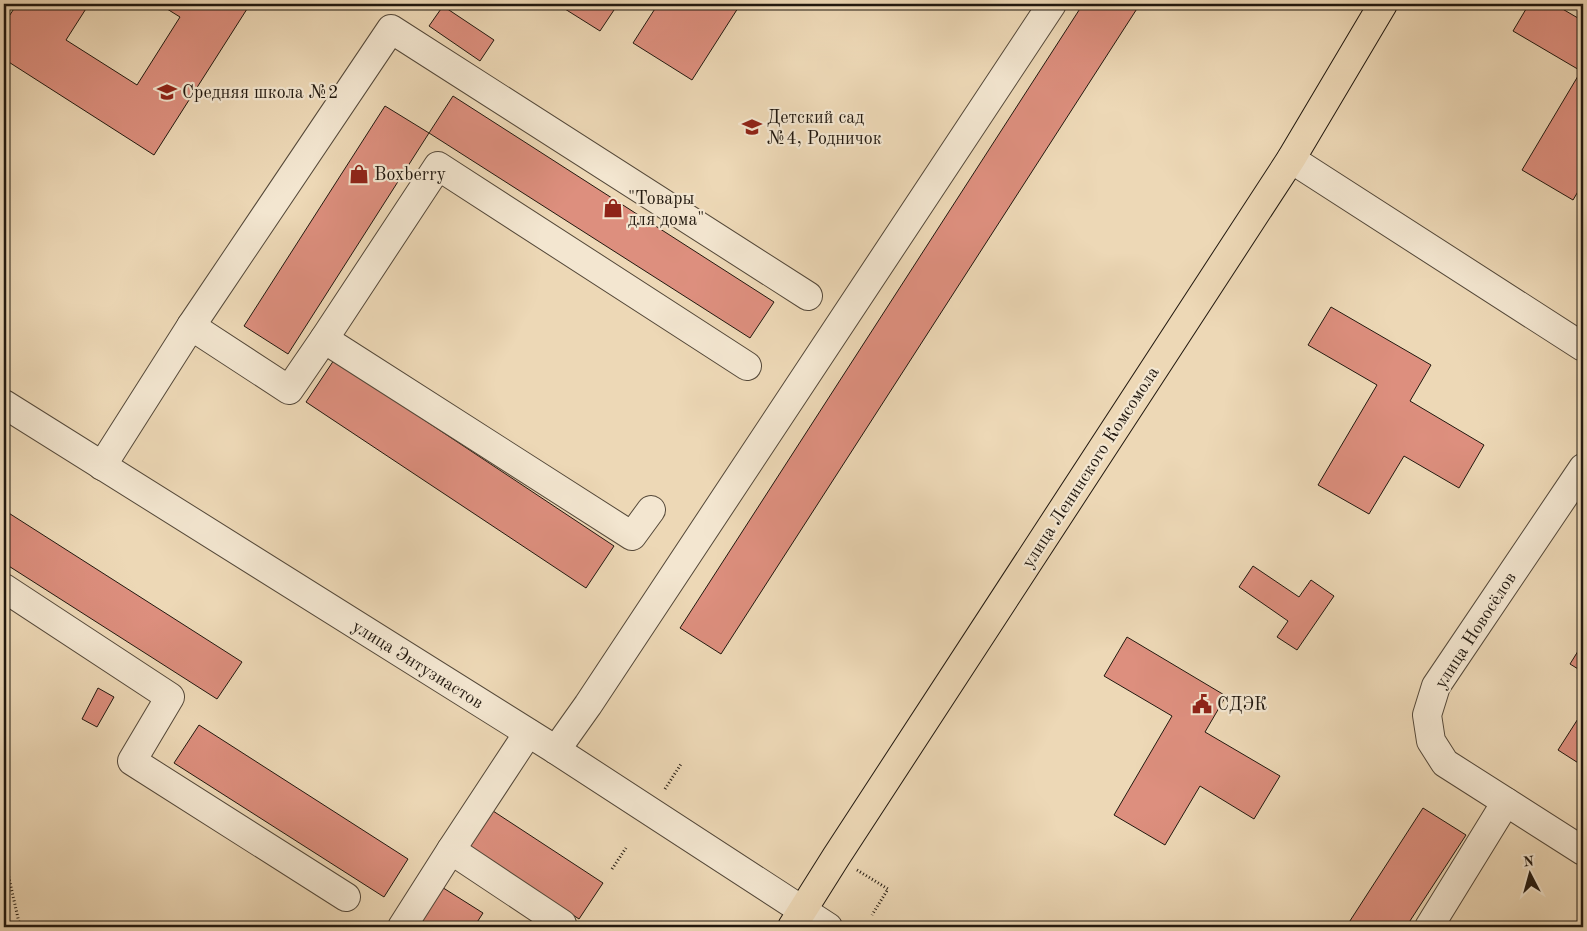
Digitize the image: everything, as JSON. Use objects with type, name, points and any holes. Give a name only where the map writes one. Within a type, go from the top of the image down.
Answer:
[{"type":"main road","name":"улица Ленинского Комсомола","points":[[797,919],[1291,159],[1383,4]]},
{"type":"street","points":[[556,750],[594,697],[1052,4]]},
{"type":"street","points":[[102,466],[190,326],[392,29],[808,296]]},
{"type":"street","points":[[1291,159],[1583,347]]},
{"type":"street","points":[[190,326],[289,390],[438,166],[748,366]]},
{"type":"street","points":[[324,339],[632,536],[651,510]]},
{"type":"street","name":"улица Энтузиастов","points":[[4,404],[556,750],[797,919],[828,927]]},
{"type":"street","name":"улица Новосёлов","points":[[1583,468],[1436,686],[1427,715],[1431,741],[1445,762],[1583,851]]},
{"type":"street","points":[[4,588],[170,697],[132,761],[346,897]]},
{"type":"street","points":[[402,927],[528,733]]},
{"type":"street","points":[[1429,927],[1506,802]]},
{"type":"street","points":[[451,850],[562,924],[560,927]]},
{"type":"path","points":[[663,791],[681,764]]},
{"type":"path","points":[[612,869],[626,848]]},
{"type":"path","points":[[4,856],[20,927]]},
{"type":"path","points":[[856,870],[888,889],[872,915]]},
{"type":"building","points":[[17,4],[89,4],[66,40],[137,85],[180,17],[159,4],[239,4],[247,9],[154,155],[4,59],[4,24]]},
{"type":"building","points":[[557,4],[618,4],[600,31]]},
{"type":"building","points":[[658,4],[731,4],[738,8],[692,80],[633,43]]},
{"type":"building","points":[[1083,4],[1140,4],[721,654],[680,628]]},
{"type":"building","points":[[1529,4],[1554,4],[1583,21],[1583,183],[1573,200],[1522,170],[1581,71],[1513,31]]},
{"type":"building","points":[[443,6],[494,40],[480,61],[429,26]]},
{"type":"building","points":[[453,96],[774,302],[750,338],[429,133]]},
{"type":"building","points":[[385,106],[429,133],[288,354],[244,326]]},
{"type":"building","points":[[1331,307],[1431,365],[1410,401],[1484,445],[1459,488],[1404,456],[1369,514],[1318,485],[1377,385],[1308,345]]},
{"type":"building","points":[[334,360],[614,546],[586,588],[306,402]]},
{"type":"building","points":[[4,510],[242,662],[217,699],[4,563]]},
{"type":"building","points":[[1253,566],[1299,597],[1311,580],[1334,596],[1297,650],[1277,637],[1288,621],[1239,587]]},
{"type":"building","points":[[1127,637],[1226,696],[1205,732],[1280,776],[1254,819],[1200,786],[1165,845],[1114,815],[1172,716],[1104,676]]},
{"type":"building","points":[[1583,643],[1583,672],[1570,664]]},
{"type":"building","points":[[98,688],[114,697],[97,727],[82,719]]},
{"type":"building","points":[[1583,711],[1583,766],[1558,750]]},
{"type":"building","points":[[199,725],[408,859],[384,897],[174,763]]},
{"type":"building","points":[[1423,808],[1466,835],[1406,927],[1346,927]]},
{"type":"building","points":[[490,809],[603,883],[579,919],[466,844]]},
{"type":"building","points":[[437,884],[483,913],[474,927],[410,927]]},
{"type":"place","name":"Средняя школа №2","points":[[167,92]]},
{"type":"place","name":"Детский сад №4, Родничок","points":[[752,127]]},
{"type":"place","name":"Boxberry","points":[[359,174]]},
{"type":"place","name":"\"Товары для дома\"","points":[[613,208]]},
{"type":"place","name":"СДЭК","points":[[1202,704]]}]
